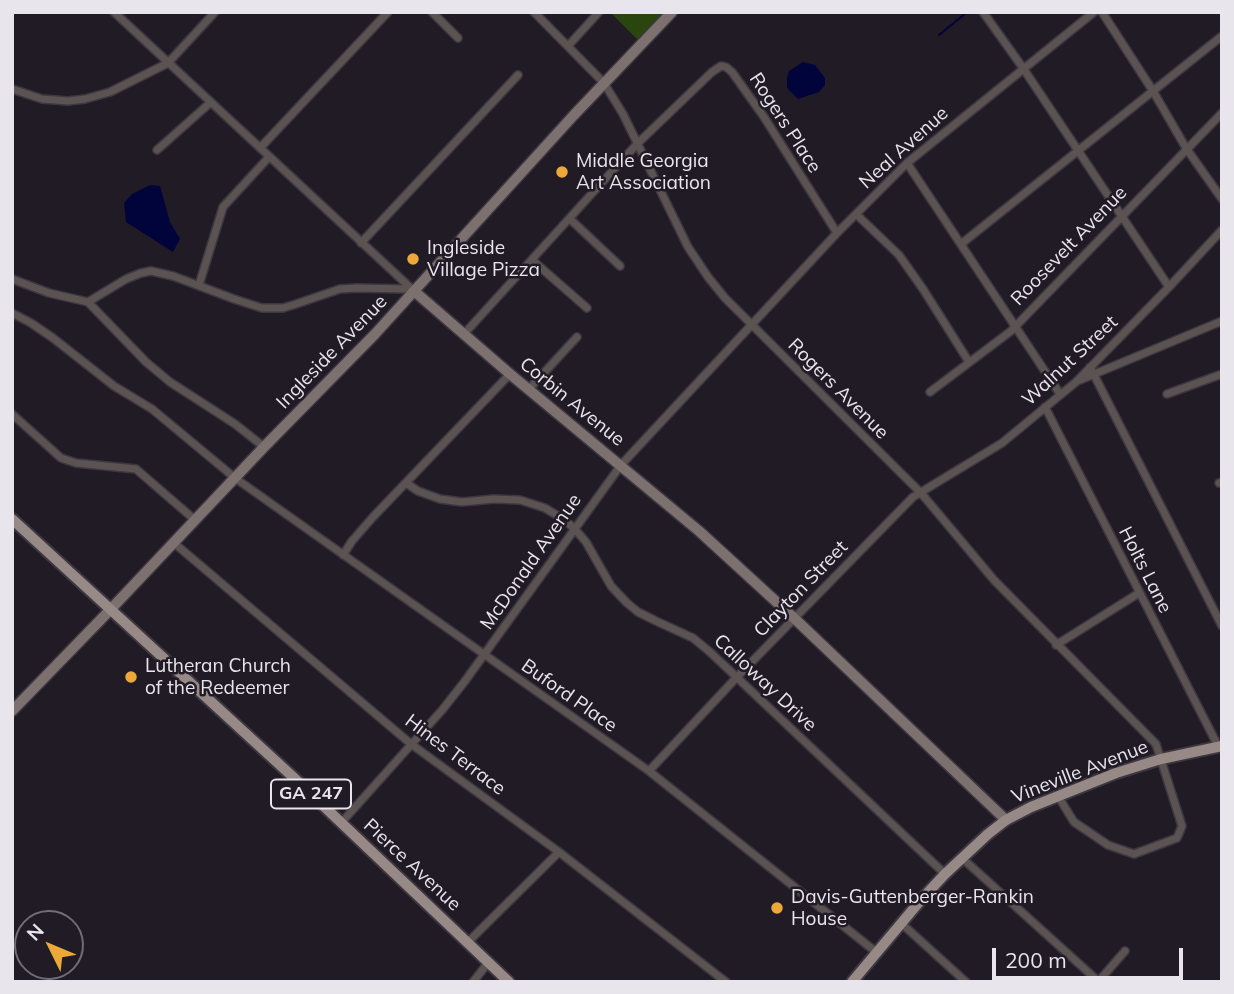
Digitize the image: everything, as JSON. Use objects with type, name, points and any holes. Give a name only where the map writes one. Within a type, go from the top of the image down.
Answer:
[{"type":"main road","name":"Pierce Avenue","points":[[12,519],[509,982]]},
{"type":"main road","name":"Vineville Avenue","points":[[852,982],[945,874],[1006,820],[1116,772],[1220,746]]},
{"type":"street","name":"Corbin Avenue","points":[[114,12],[414,291],[699,531],[1006,820]]},
{"type":"street","points":[[260,148],[388,12]]},
{"type":"street","points":[[432,12],[458,38]]},
{"type":"street","name":"Rogers Avenue","points":[[534,12],[604,83],[623,114],[694,258],[725,298],[921,493],[994,580],[1156,744],[1182,826],[1177,838],[1134,854],[1108,845],[1074,822],[1058,796]]},
{"type":"street","points":[[568,46],[599,12]]},
{"type":"street","name":"Ingleside Avenue","points":[[12,711],[375,334],[672,12]]},
{"type":"street","points":[[983,12],[1169,287]]},
{"type":"street","name":"Neal Avenue","points":[[752,325],[836,233],[907,163],[1094,12]]},
{"type":"street","points":[[1102,12],[1186,148],[1222,199]]},
{"type":"street","points":[[12,89],[42,99],[68,101],[110,92],[168,63],[211,13]]},
{"type":"street","points":[[961,244],[1222,36]]},
{"type":"street","name":"Rogers Place","points":[[464,334],[638,144],[716,68],[726,67],[732,72],[764,117],[836,233]]},
{"type":"street","points":[[361,243],[518,75]]},
{"type":"street","points":[[158,150],[211,102]]},
{"type":"street","name":"Roosevelt Avenue","points":[[930,392],[1015,326],[1222,113]]},
{"type":"street","points":[[198,285],[223,206],[269,157]]},
{"type":"street","points":[[907,163],[1060,394]]},
{"type":"street","points":[[856,214],[899,255],[969,362]]},
{"type":"street","points":[[569,219],[620,266]]},
{"type":"street","name":"Walnut Street","points":[[921,493],[996,447],[1092,370],[1222,230]]},
{"type":"street","points":[[532,260],[587,308]]},
{"type":"street","points":[[88,302],[125,279],[151,271],[254,306],[273,308],[293,305],[340,289],[414,291]]},
{"type":"street","points":[[12,279],[49,293],[88,302],[146,362],[170,382],[235,424],[264,447]]},
{"type":"street","name":"Buford Place","points":[[12,313],[53,338],[114,386],[152,409],[235,478],[649,771],[876,952]]},
{"type":"street","name":"Walnut Street","points":[[1092,370],[1222,321]]},
{"type":"street","name":"McDonald Avenue","points":[[341,823],[443,709],[621,465],[752,325]]},
{"type":"street","points":[[529,389],[577,337]]},
{"type":"street","points":[[1092,370],[1222,626]]},
{"type":"street","points":[[344,555],[352,541],[373,517],[510,374]]},
{"type":"street","points":[[1167,394],[1222,374]]},
{"type":"street","name":"Holts Lane","points":[[1045,407],[1220,746]]},
{"type":"street","points":[[12,414],[61,458],[76,463],[136,469],[195,520]]},
{"type":"street","name":"Calloway Drive","points":[[407,483],[418,491],[440,499],[462,502],[520,500],[545,508],[563,519],[586,542],[611,586],[627,603],[647,617],[693,638],[945,874]]},
{"type":"street","name":"Clayton Street","points":[[649,771],[794,618],[913,497],[921,493]]},
{"type":"street","name":"Hines Terrace","points":[[174,543],[411,744],[559,852],[726,982]]},
{"type":"street","points":[[1056,645],[1139,593]]},
{"type":"street","points":[[468,942],[559,852]]},
{"type":"street","points":[[962,858],[1098,981],[1125,951]]},
{"type":"street","points":[[901,923],[966,982]]},
{"type":"street","points":[[473,982],[488,963]]},
{"type":"green space","points":[[610,12],[665,12],[638,40]]},
{"type":"shaded area","points":[[803,62],[815,65],[825,78],[825,85],[819,92],[798,99],[787,88],[787,78],[789,71]]},
{"type":"shaded area","points":[[150,185],[160,186],[170,222],[180,239],[173,252],[126,222],[124,203],[132,194]]},
{"type":"waterway","points":[[939,35],[966,13]]},
{"type":"place","name":"Middle Georgia Art Association","points":[[562,172]]},
{"type":"place","name":"Ingleside Village Pizza","points":[[413,259]]},
{"type":"place","name":"Lutheran Church of the Redeemer","points":[[131,677]]},
{"type":"place","name":"Davis-Guttenberger-Rankin House","points":[[777,908]]}]
